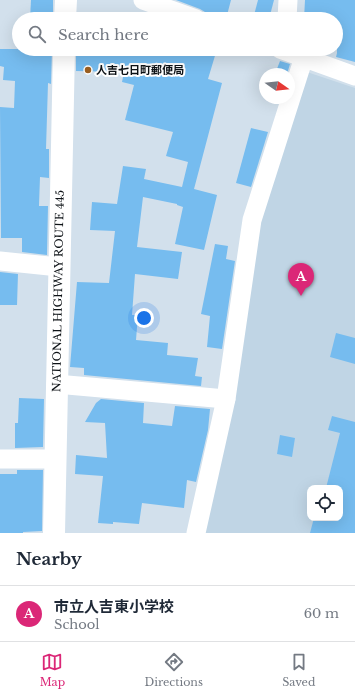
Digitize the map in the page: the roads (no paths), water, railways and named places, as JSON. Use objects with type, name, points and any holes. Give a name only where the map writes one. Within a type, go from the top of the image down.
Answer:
[{"type":"highway","points":[[65,12],[66,0]]},
{"type":"highway","name":"NATIONAL HIGHWAY ROUTE 445","points":[[54,533],[64,56]]},
{"type":"street","points":[[143,0],[176,12]]},
{"type":"street","points":[[287,12],[288,0]]},
{"type":"street","points":[[196,533],[226,399],[252,220],[304,57],[355,76]]},
{"type":"street","points":[[0,261],[59,267]]},
{"type":"street","points":[[56,384],[226,399]]},
{"type":"street","points":[[0,459],[55,459]]},
{"type":"place","name":"人吉七日町郵便局","points":[[88,70]]},
{"type":"place","name":"市立人吉東小学校","points":[[301,296]]}]
